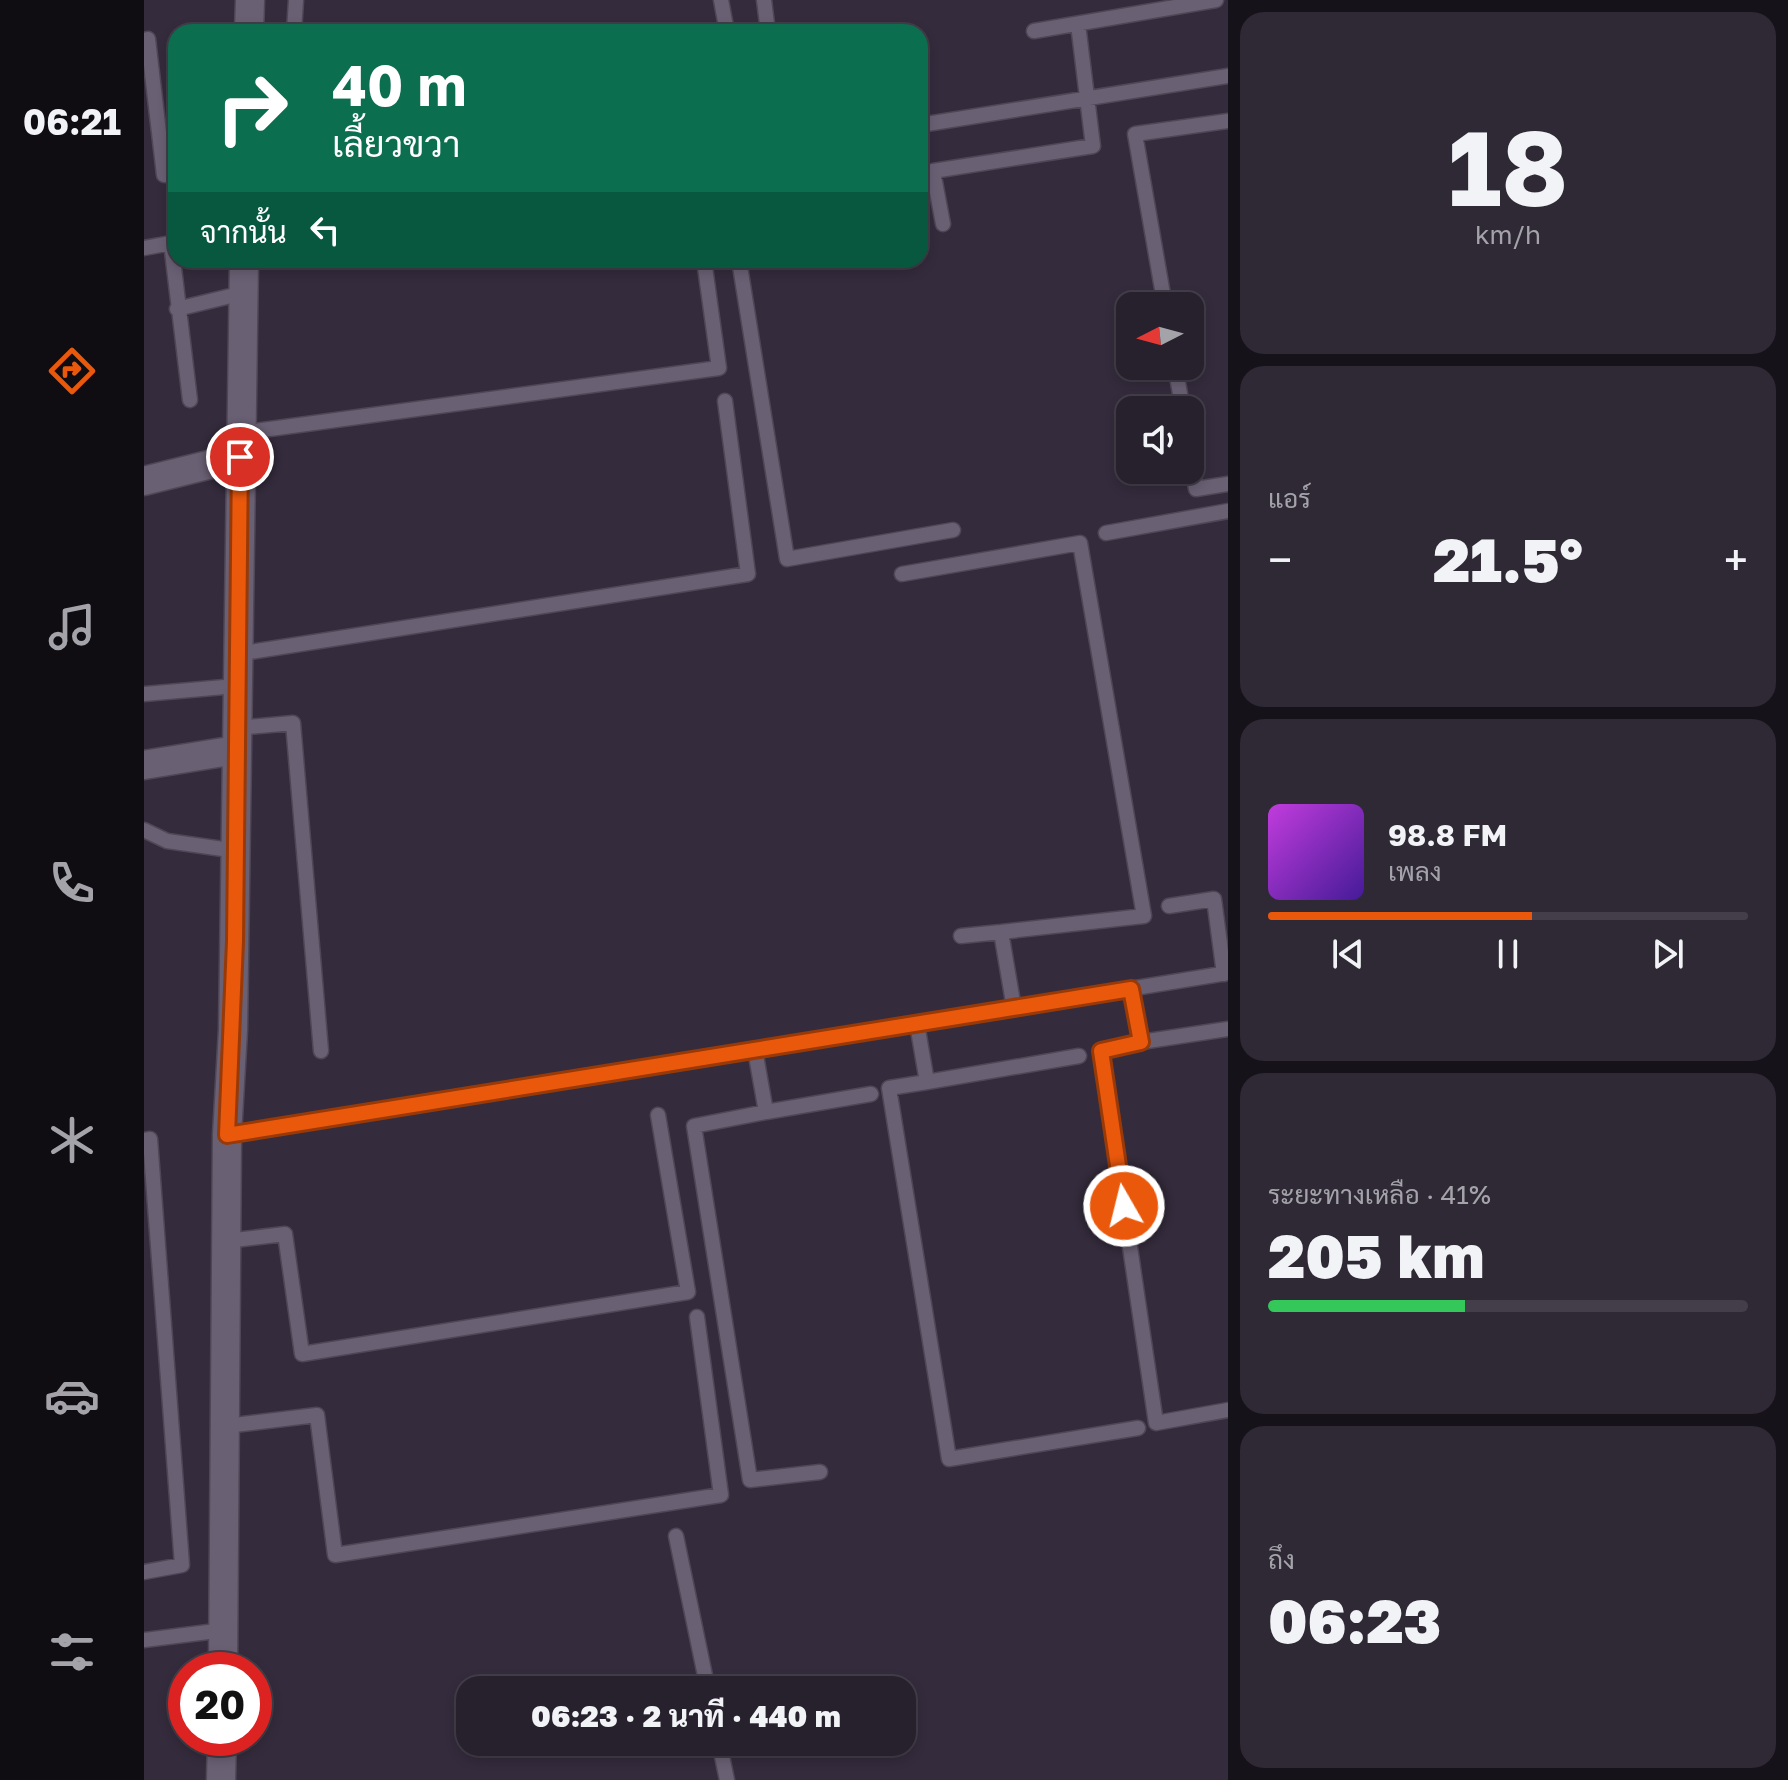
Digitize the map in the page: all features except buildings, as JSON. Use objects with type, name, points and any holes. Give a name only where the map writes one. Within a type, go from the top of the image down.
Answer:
[{"type":"street","points":[[249,24],[250,0]]},
{"type":"street","points":[[223,1652],[227,1135],[237,851],[236,686],[244,268]]},
{"type":"street","points":[[144,481],[240,445]]},
{"type":"street","points":[[144,765],[236,739]]},
{"type":"street","points":[[221,1780],[222,1756]]},
{"type":"lane","points":[[294,24],[296,0]]},
{"type":"lane","points":[[721,0],[726,24]]},
{"type":"lane","points":[[764,0],[767,24]]},
{"type":"lane","points":[[1034,31],[1216,0]]},
{"type":"lane","points":[[943,224],[933,171],[1093,146],[1078,24]]},
{"type":"lane","points":[[144,40],[148,39],[164,175],[168,175]]},
{"type":"lane","points":[[928,124],[1228,76]]},
{"type":"lane","points":[[1163,292],[1135,134],[1228,121]]},
{"type":"lane","points":[[144,248],[168,244]]},
{"type":"lane","points":[[173,268],[190,400]]},
{"type":"lane","points":[[240,445],[719,368],[705,268]]},
{"type":"lane","points":[[740,268],[787,559],[953,530]]},
{"type":"lane","points":[[177,309],[243,293]]},
{"type":"lane","points":[[237,654],[748,574],[725,401]]},
{"type":"lane","points":[[1195,484],[1196,489],[1228,484]]},
{"type":"lane","points":[[1106,533],[1228,511]]},
{"type":"lane","points":[[902,574],[1080,543],[1144,916],[961,936]]},
{"type":"lane","points":[[144,694],[236,686]]},
{"type":"lane","points":[[236,739],[293,723],[321,1051]]},
{"type":"lane","points":[[144,830],[167,841],[237,851]]},
{"type":"lane","points":[[227,1135],[1226,974],[1221,898],[1169,906]]},
{"type":"lane","points":[[1001,932],[1014,1008]]},
{"type":"lane","points":[[1131,989],[1141,1042]]},
{"type":"lane","points":[[917,1024],[927,1082]]},
{"type":"lane","points":[[1228,1029],[1101,1051],[1156,1423],[1228,1410]]},
{"type":"lane","points":[[755,1050],[766,1112]]},
{"type":"lane","points":[[1079,1056],[889,1088],[949,1459],[1138,1428]]},
{"type":"lane","points":[[820,1472],[750,1480],[694,1126],[871,1094]]},
{"type":"lane","points":[[226,1241],[285,1234],[302,1354],[688,1292],[658,1115]]},
{"type":"lane","points":[[144,1140],[150,1139],[182,1565],[144,1572]]},
{"type":"lane","points":[[226,1426],[317,1415],[335,1555],[721,1495],[697,1317]]},
{"type":"lane","points":[[676,1536],[705,1676]]},
{"type":"lane","points":[[144,1640],[224,1630]]},
{"type":"lane","points":[[722,1756],[727,1780]]},
{"type":"route","points":[[240,457],[237,851],[227,1135],[1131,989],[1141,1042],[1101,1051],[1124,1206]]}]
